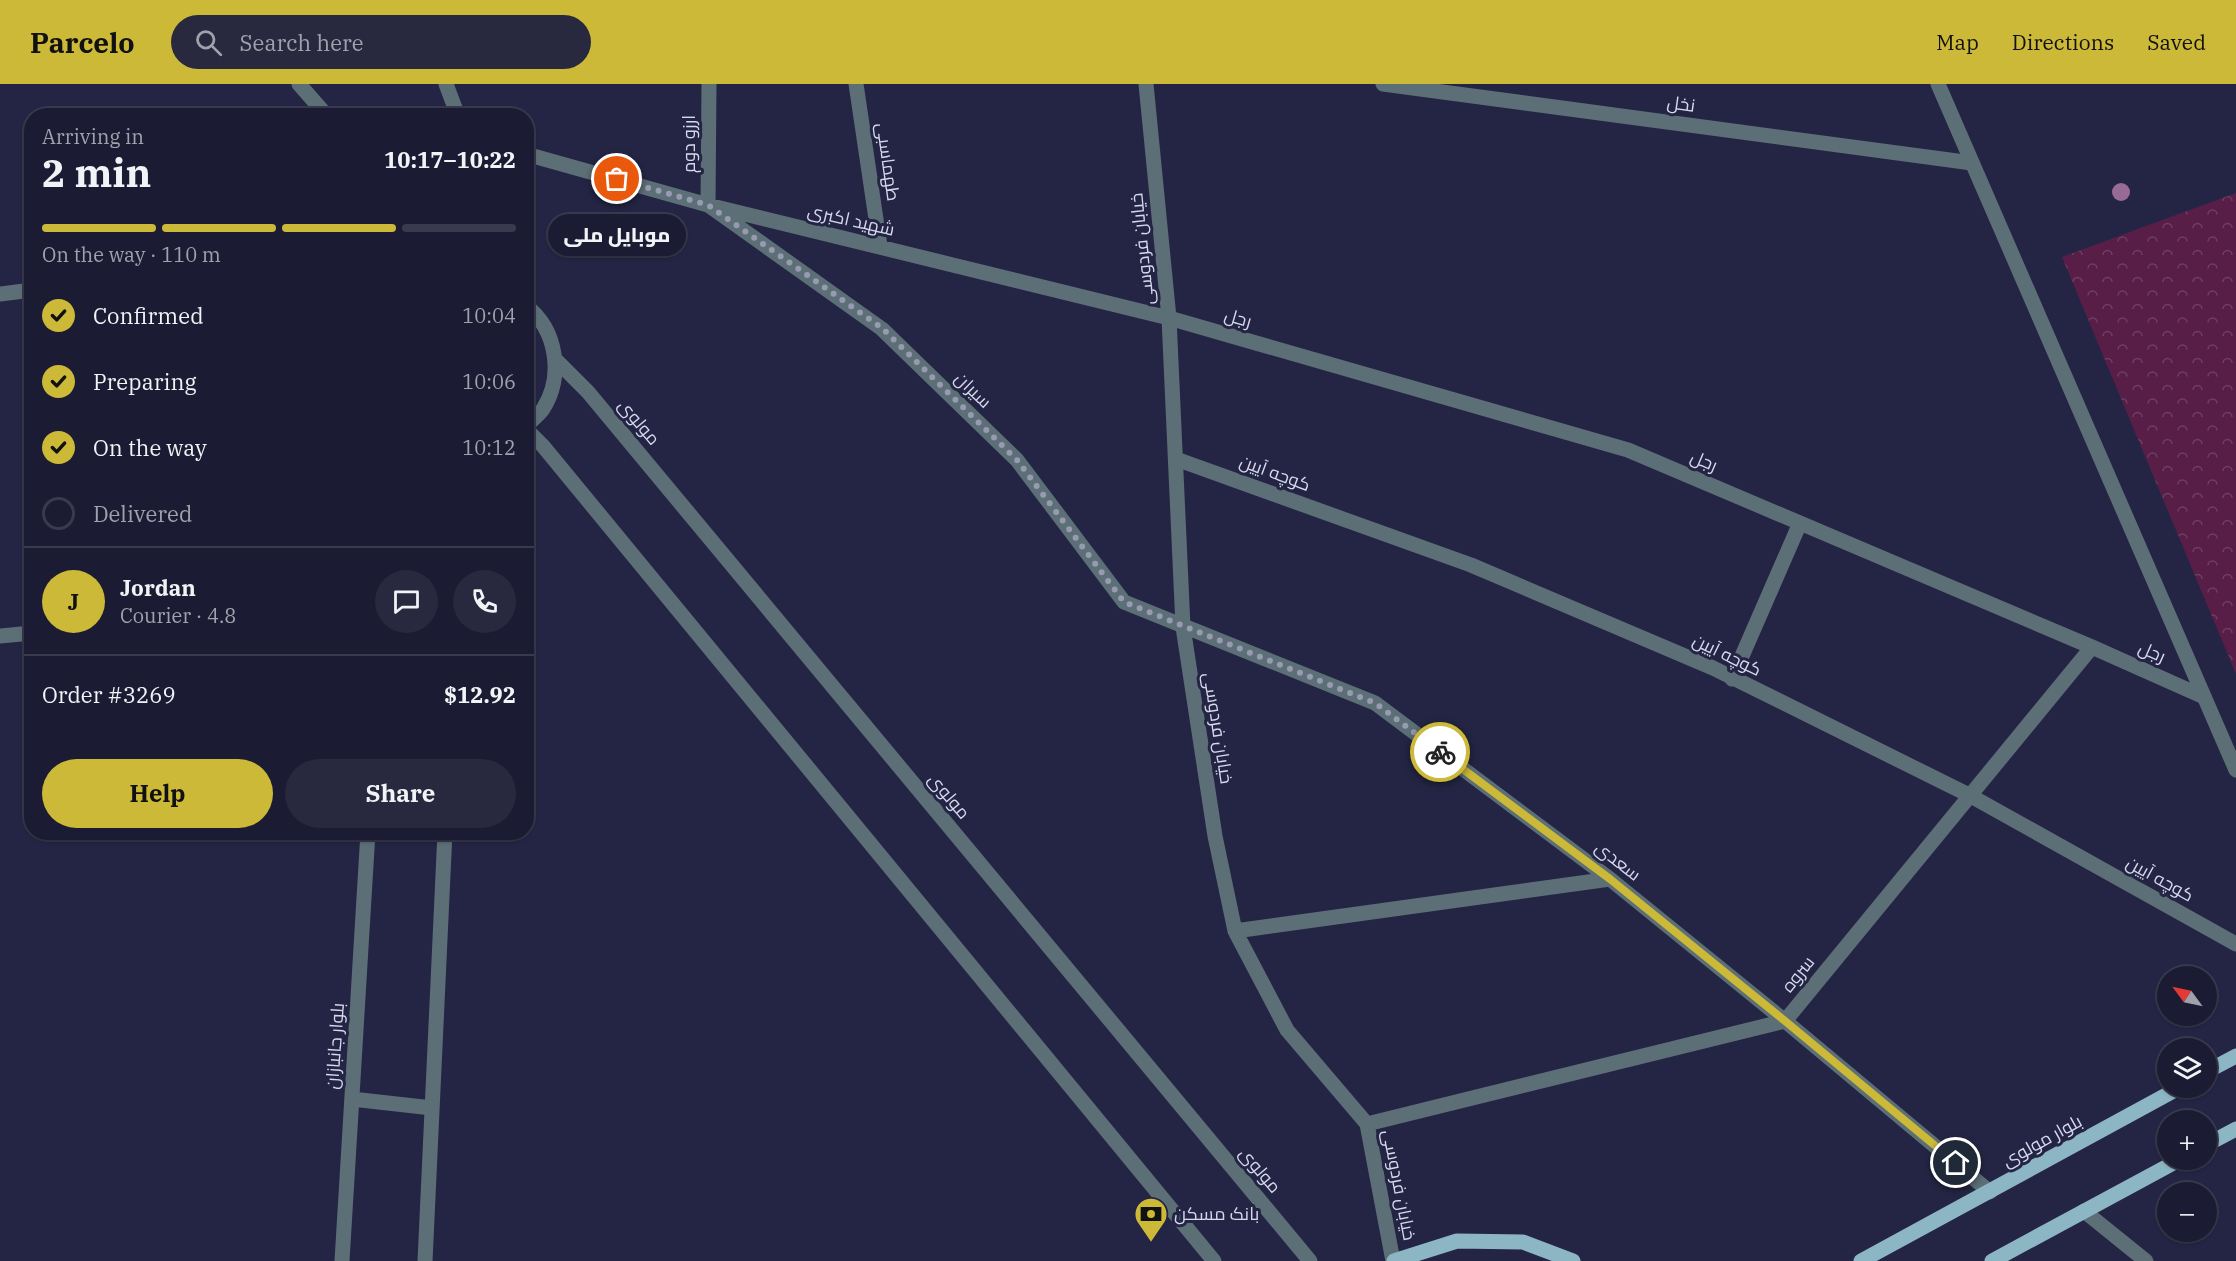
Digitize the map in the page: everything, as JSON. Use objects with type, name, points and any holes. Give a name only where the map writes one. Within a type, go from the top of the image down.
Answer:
[{"type":"main road","points":[[2217,1066],[2236,1056]]},
{"type":"main road","name":"بلوار مولوی","points":[[1861,1261],[2161,1098]]},
{"type":"main road","points":[[2217,1138],[2236,1129]]},
{"type":"main road","points":[[1992,1261],[2160,1170]]},
{"type":"main road","points":[[1394,1261],[1457,1241],[1523,1242],[1573,1261]]},
{"type":"street","points":[[299,84],[320,108]]},
{"type":"street","points":[[446,84],[455,108]]},
{"type":"street","name":"ارزو دوم","points":[[708,205],[709,84]]},
{"type":"street","name":"طهماسبی","points":[[856,84],[880,246]]},
{"type":"street","name":"خیابان فردوسی","points":[[1146,84],[1169,318],[1183,627],[1215,836],[1235,931],[1287,1030],[1367,1124],[1394,1261]]},
{"type":"street","name":"نخل","points":[[1383,84],[1972,163]]},
{"type":"street","points":[[1938,84],[2236,770]]},
{"type":"street","name":"شهید اکبری","points":[[534,156],[708,205],[1169,318]]},
{"type":"street","name":"سیران","points":[[708,205],[882,328],[1017,460],[1124,602],[1183,627]]},
{"type":"street","points":[[0,294],[24,291]]},
{"type":"street","points":[[534,312],[549,333],[555,359],[553,385],[543,408],[534,419]]},
{"type":"street","name":"رجل","points":[[1169,318],[1628,450],[2092,647],[2204,697]]},
{"type":"street","name":"مولوی","points":[[555,359],[588,392],[1310,1261]]},
{"type":"street","points":[[534,437],[1214,1261]]},
{"type":"street","name":"کوچه آیین","points":[[1176,459],[1471,565],[1713,668],[1969,795],[2236,944]]},
{"type":"street","points":[[1732,679],[1800,523]]},
{"type":"street","name":"سعدی","points":[[1183,627],[1375,703],[1610,879],[1990,1192]]},
{"type":"street","points":[[0,636],[24,634]]},
{"type":"street","name":"سروه","points":[[1367,1124],[1785,1021],[2092,647]]},
{"type":"street","name":"بلوار جانبازان","points":[[342,1261],[368,840]]},
{"type":"street","points":[[425,1261],[445,840]]},
{"type":"street","points":[[1235,931],[1610,879]]},
{"type":"street","points":[[352,1099],[432,1108]]},
{"type":"street","points":[[2084,1211],[2146,1261]]},
{"type":"green space","points":[[2236,193],[2236,674],[2062,257]]},
{"type":"way so far","points":[[617,179],[708,205],[882,328],[1017,460],[1124,602],[1375,703],[1440,752]]},
{"type":"place","name":"موبایل ملی","points":[[617,179]]},
{"type":"place","name":"بانک مسکن","points":[[1151,1243]]},
{"type":"route","points":[[1440,752],[1610,879],[1956,1163]]}]
